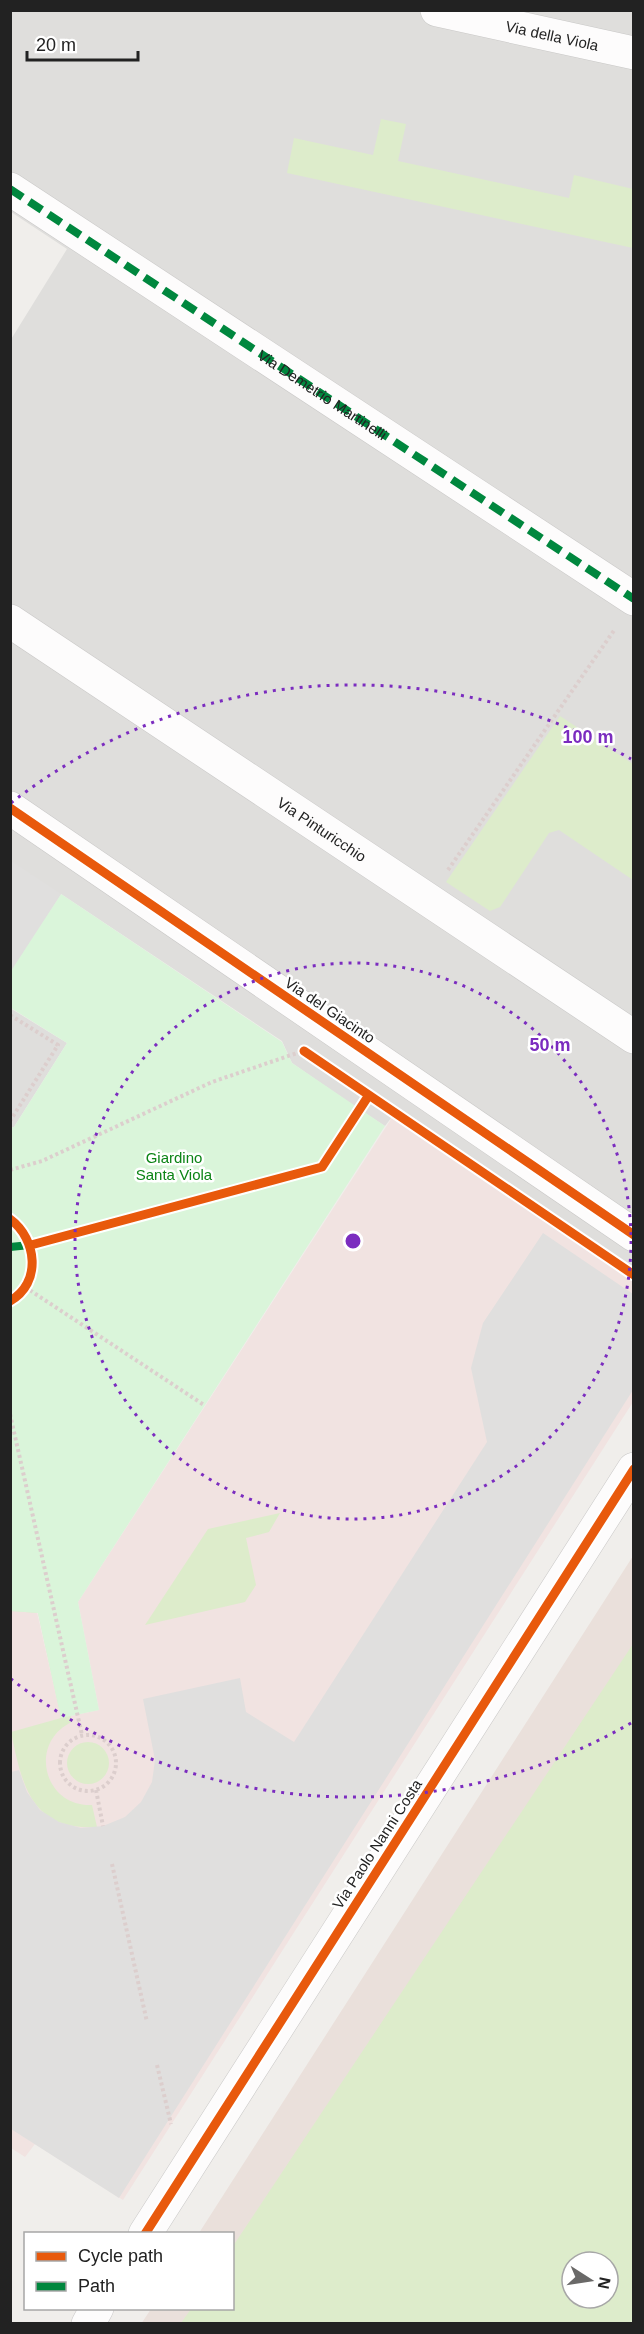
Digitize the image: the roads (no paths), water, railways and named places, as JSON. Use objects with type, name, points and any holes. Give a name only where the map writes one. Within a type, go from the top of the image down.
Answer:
[{"type":"street","name":"Via della Viola","points":[[437,10],[633,53]]},
{"type":"street","name":"Via Demetrio Martinelli","points":[[10,189],[633,599]]},
{"type":"street","name":"Via Pinturicchio","points":[[10,621],[633,1036]]},
{"type":"street","name":"Via del Giacinto","points":[[10,808],[633,1235]]},
{"type":"street","name":"Via Paolo Nanni Costa","points":[[146,2232],[633,1469]]},
{"type":"street","points":[[88,2324],[96,2310]]},
{"type":"park label","name":"Giardino Santa Viola","points":[[174,1166]]}]
